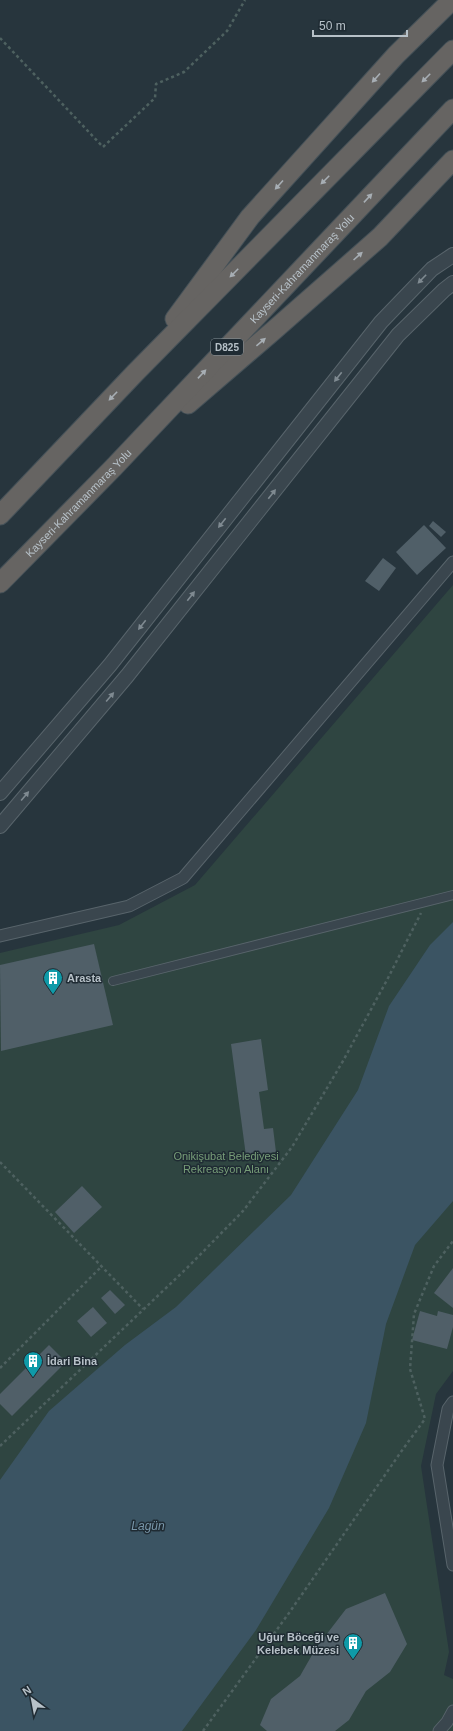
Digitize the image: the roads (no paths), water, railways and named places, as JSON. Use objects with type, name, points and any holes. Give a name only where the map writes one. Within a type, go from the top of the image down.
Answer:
[{"type":"highway","points":[[135,373],[250,217],[396,55],[452,0]]},
{"type":"highway","points":[[0,515],[135,373],[453,50]]},
{"type":"highway","name":"Kayseri-Kahramanmaraş Yolu","points":[[0,583],[114,467],[453,109]]},
{"type":"highway","points":[[114,467],[380,237],[453,160]]},
{"type":"street","points":[[0,794],[110,665],[381,322],[432,269],[453,255]]},
{"type":"street","points":[[0,826],[127,676],[398,335],[453,283]]},
{"type":"street","points":[[0,936],[129,906],[184,878],[453,562]]},
{"type":"street","points":[[113,981],[453,895]]},
{"type":"street","points":[[453,1402],[448,1409],[437,1465],[453,1565]]},
{"type":"street","points":[[439,1731],[447,1722],[453,1711]]},
{"type":"water","name":"Lagün","points":[[453,922],[453,1201],[415,1245],[386,1324],[366,1423],[329,1508],[256,1630],[182,1731],[0,1731],[0,1480],[49,1411],[125,1345],[176,1307],[291,1195],[358,1090],[389,1006],[430,945]]},
{"type":"place","name":"Arasta","points":[[53,995]]},
{"type":"place","name":"İdari Bina","points":[[33,1378]]},
{"type":"place","name":"Uğur Böceği ve Kelebek Müzesi","points":[[353,1660]]},
{"type":"park label","name":"Onikişubat Belediyesi Rekreasyon Alanı","points":[[226,1162]]}]
